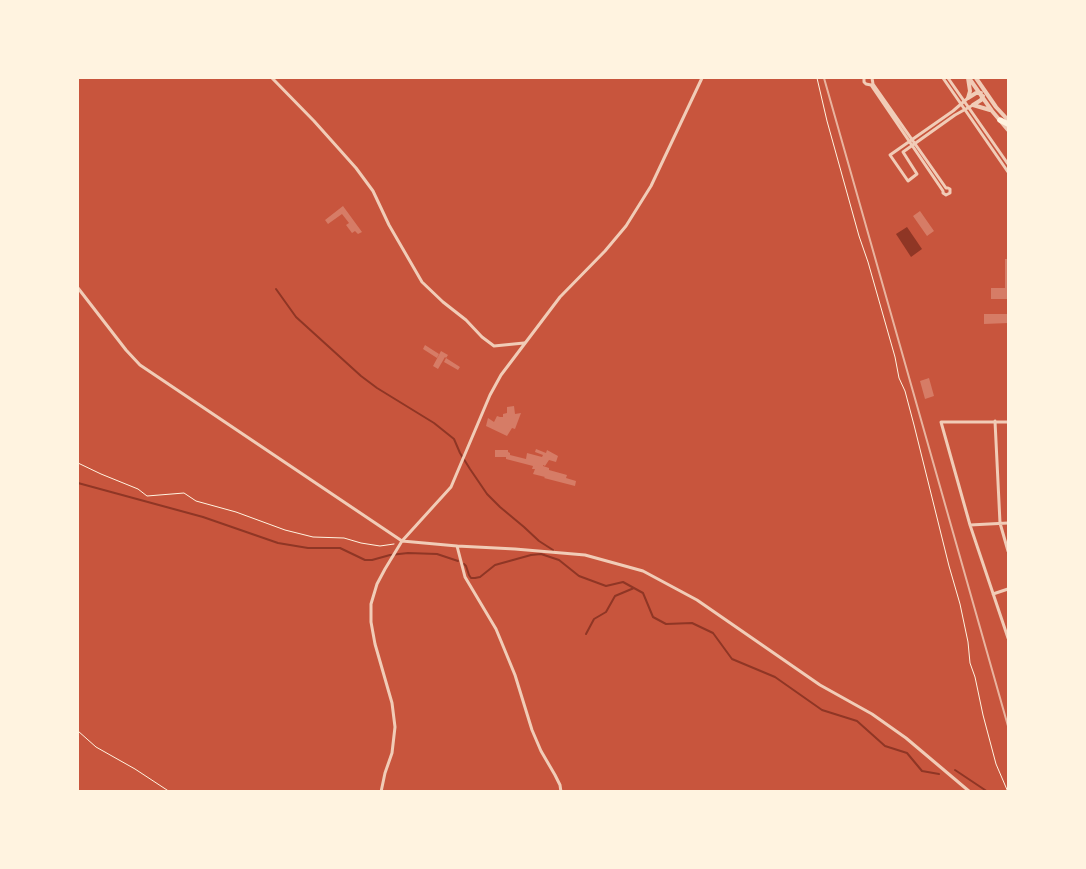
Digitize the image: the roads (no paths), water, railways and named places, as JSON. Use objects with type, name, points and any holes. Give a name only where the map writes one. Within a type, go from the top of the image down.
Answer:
[{"type":"street","points":[[272,78],[350,161],[373,191],[389,226],[422,282],[430,291],[494,346],[525,343]]},
{"type":"street","points":[[381,792],[392,753],[394,720],[390,692],[375,644],[371,622],[371,604],[378,584],[402,541],[451,486],[490,395],[501,375],[560,296],[605,251],[626,226],[652,186],[702,78]]},
{"type":"street","points":[[864,78],[864,82],[871,85],[912,143],[946,188],[950,189],[948,194],[943,193],[943,191],[912,143],[873,84],[872,78]]},
{"type":"street","points":[[943,78],[965,101]]},
{"type":"street","points":[[948,78],[965,101],[1008,172]]},
{"type":"street","points":[[965,101],[970,91],[969,78]]},
{"type":"street","points":[[969,78],[992,111],[1006,121]]},
{"type":"street","points":[[976,78],[1006,121],[1008,130]]},
{"type":"street","points":[[986,92],[976,93],[912,143],[903,152],[917,174],[908,181],[890,155],[912,143],[969,108],[981,100],[986,92]]},
{"type":"street","points":[[969,108],[992,111]]},
{"type":"street","points":[[969,108],[1008,164]]},
{"type":"street","points":[[78,288],[140,365],[402,541],[584,555],[643,571],[697,600],[820,685],[872,714],[906,738],[970,792]]},
{"type":"street","points":[[995,421],[1000,523],[1008,551]]},
{"type":"street","points":[[1008,422],[942,422],[970,525],[1008,638]]},
{"type":"street","points":[[970,525],[1008,523]]},
{"type":"street","points":[[456,546],[465,577],[501,641],[515,675],[532,730],[541,751],[560,785],[560,792]]},
{"type":"street","points":[[993,594],[1008,589]]},
{"type":"waterway","points":[[276,289],[296,317],[361,376],[434,423],[454,439],[460,453],[487,494],[539,541],[553,550]]},
{"type":"waterway","points":[[78,483],[203,517],[278,543],[308,548],[340,548],[365,560],[408,553],[437,554],[458,561]]},
{"type":"waterway","points":[[464,564],[471,578],[475,578],[480,577],[495,565],[541,554],[559,560],[579,576],[606,586],[623,582],[643,593],[653,617],[666,624],[692,623],[713,633],[732,659],[775,677],[822,710],[857,721],[885,746],[907,753],[922,771],[939,774]]},
{"type":"waterway","points":[[586,634],[594,619],[606,612],[615,596],[634,588]]},
{"type":"waterway","points":[[955,770],[988,792]]},
{"type":"railway","points":[[824,78],[1008,726]]}]
